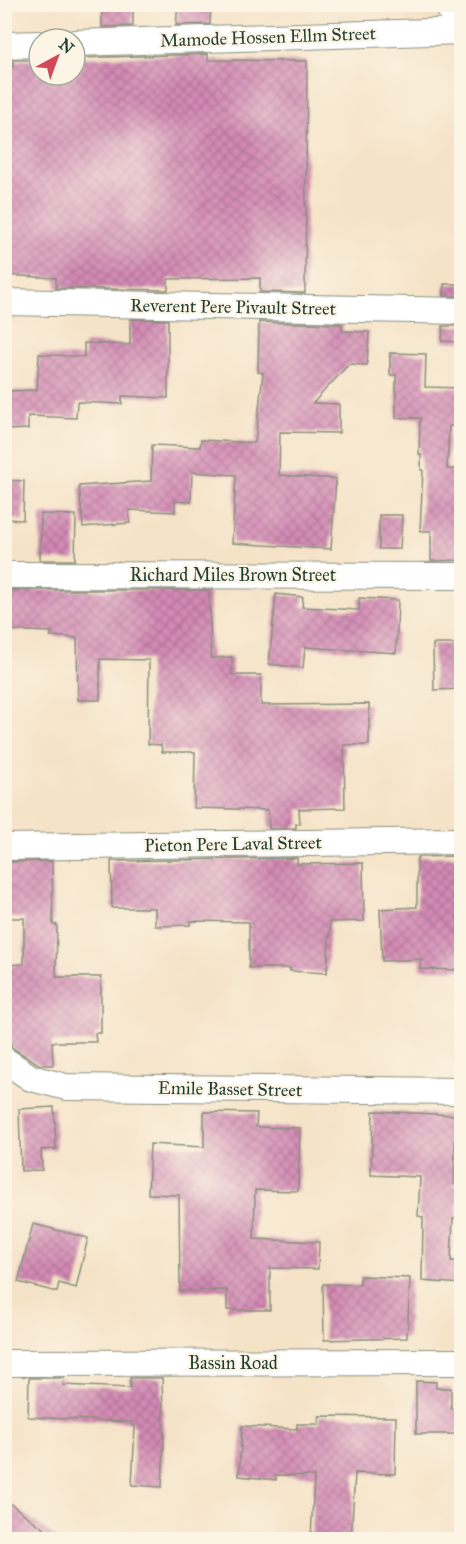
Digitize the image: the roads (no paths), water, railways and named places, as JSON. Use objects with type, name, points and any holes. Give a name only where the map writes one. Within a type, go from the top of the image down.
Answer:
[{"type":"street","points":[[447,4],[462,30]]},
{"type":"street","name":"Mamode Hossen Ellm Street","points":[[87,43],[462,30]]},
{"type":"street","points":[[4,45],[27,44]]},
{"type":"street","name":"Reverent Pere Pivault Street","points":[[4,302],[462,311]]},
{"type":"street","name":"Richard Miles Brown Street","points":[[4,575],[462,576]]},
{"type":"street","name":"Pieton Pere Laval Street","points":[[4,847],[462,841]]},
{"type":"street","name":"Emile Basset Street","points":[[4,1060],[31,1078],[66,1087],[462,1091]]},
{"type":"street","name":"Bassin Road","points":[[4,1364],[462,1362]]}]
